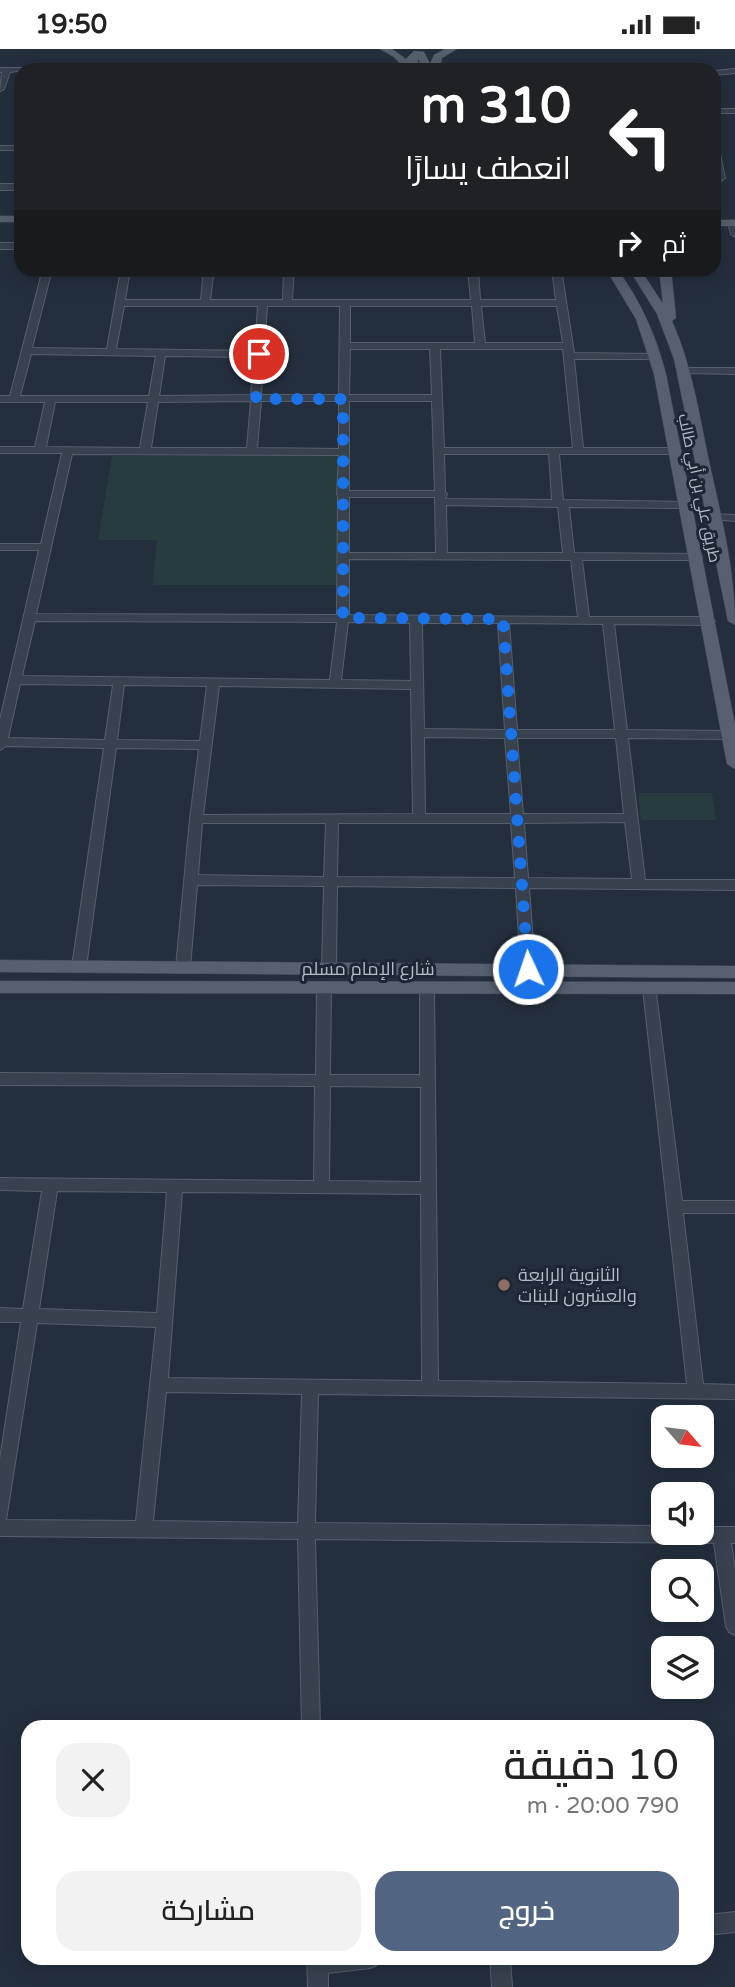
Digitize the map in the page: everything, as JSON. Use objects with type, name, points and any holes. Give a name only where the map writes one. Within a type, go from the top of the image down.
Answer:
[{"type":"main road","points":[[384,49],[411,62],[413,54],[421,54],[426,63]]},
{"type":"main road","points":[[433,63],[437,57],[452,49]]},
{"type":"main road","name":"طريق علي بن أبي طالب","points":[[617,277],[639,309],[655,356],[697,557],[735,764]]},
{"type":"main road","name":"طريق علي بن أبي طالب","points":[[639,277],[660,307],[685,371],[735,621]]},
{"type":"main road","points":[[665,277],[672,332]]},
{"type":"main road","name":"شارع الإمام مسلم","points":[[0,966],[735,972]]},
{"type":"main road","name":"شارع الإمام مسلم","points":[[0,986],[735,989]]},
{"type":"street","points":[[0,89],[4,70]]},
{"type":"street","points":[[14,398],[46,277]]},
{"type":"street","points":[[111,352],[125,277]]},
{"type":"street","points":[[205,303],[208,277]]},
{"type":"street","points":[[287,303],[289,277]]},
{"type":"street","points":[[474,277],[480,346]]},
{"type":"street","points":[[557,277],[578,451]]},
{"type":"street","points":[[120,303],[561,303]]},
{"type":"street","points":[[252,452],[262,303]]},
{"type":"street","points":[[335,684],[343,618],[345,304]]},
{"type":"street","points":[[344,346],[480,346],[655,356]]},
{"type":"street","points":[[435,346],[442,556]]},
{"type":"street","points":[[27,351],[259,354]]},
{"type":"street","points":[[145,451],[161,352]]},
{"type":"street","points":[[685,371],[735,372]]},
{"type":"street","points":[[0,398],[438,398]]},
{"type":"street","points":[[40,450],[51,399]]},
{"type":"street","points":[[0,450],[342,452]]},
{"type":"street","points":[[68,450],[0,743],[205,744]]},
{"type":"street","points":[[440,451],[674,451]]},
{"type":"street","points":[[555,451],[561,503],[584,620]]},
{"type":"street","points":[[342,494],[686,505]]},
{"type":"street","points":[[715,517],[735,517]]},
{"type":"street","points":[[0,547],[46,547]]},
{"type":"street","points":[[342,556],[697,557]]},
{"type":"street","points":[[30,617],[709,621]]},
{"type":"street","points":[[416,618],[419,817]]},
{"type":"street","points":[[503,619],[528,969]]},
{"type":"street","points":[[608,620],[639,884]]},
{"type":"street","points":[[16,680],[417,685]]},
{"type":"street","points":[[79,967],[119,681]]},
{"type":"street","points":[[183,967],[196,819],[213,683]]},
{"type":"street","points":[[418,733],[730,735]]},
{"type":"street","points":[[329,969],[332,818]]},
{"type":"street","points":[[196,819],[631,818]]},
{"type":"street","points":[[190,880],[735,885]]},
{"type":"street","points":[[321,1187],[324,988]]},
{"type":"street","points":[[427,989],[430,1388]]},
{"type":"street","points":[[650,989],[696,1391]]},
{"type":"street","points":[[0,1079],[428,1081]]},
{"type":"street","points":[[0,1184],[429,1188]]},
{"type":"street","points":[[0,1515],[50,1185]]},
{"type":"street","points":[[144,1529],[175,1186]]},
{"type":"street","points":[[675,1207],[735,1207]]},
{"type":"street","points":[[0,1315],[164,1320]]},
{"type":"street","points":[[159,1385],[735,1392]]},
{"type":"street","points":[[310,1386],[306,1530],[311,1720]]},
{"type":"street","points":[[0,1528],[728,1534],[735,1626]]},
{"type":"street","points":[[714,1924],[735,1922]]},
{"type":"street","points":[[318,1965],[318,1987]]},
{"type":"street","points":[[500,1965],[502,1987]]},
{"type":"green space","points":[[112,456],[338,456],[336,585],[152,585],[157,540],[98,540]]},
{"type":"green space","points":[[638,793],[712,793],[716,820],[641,820]]},
{"type":"place","name":"الثانوية الرابعة والعشرون للبنات","points":[[504,1285]]},
{"type":"route","points":[[259,354],[256,399],[343,399],[343,618],[503,619],[528,969]]}]
